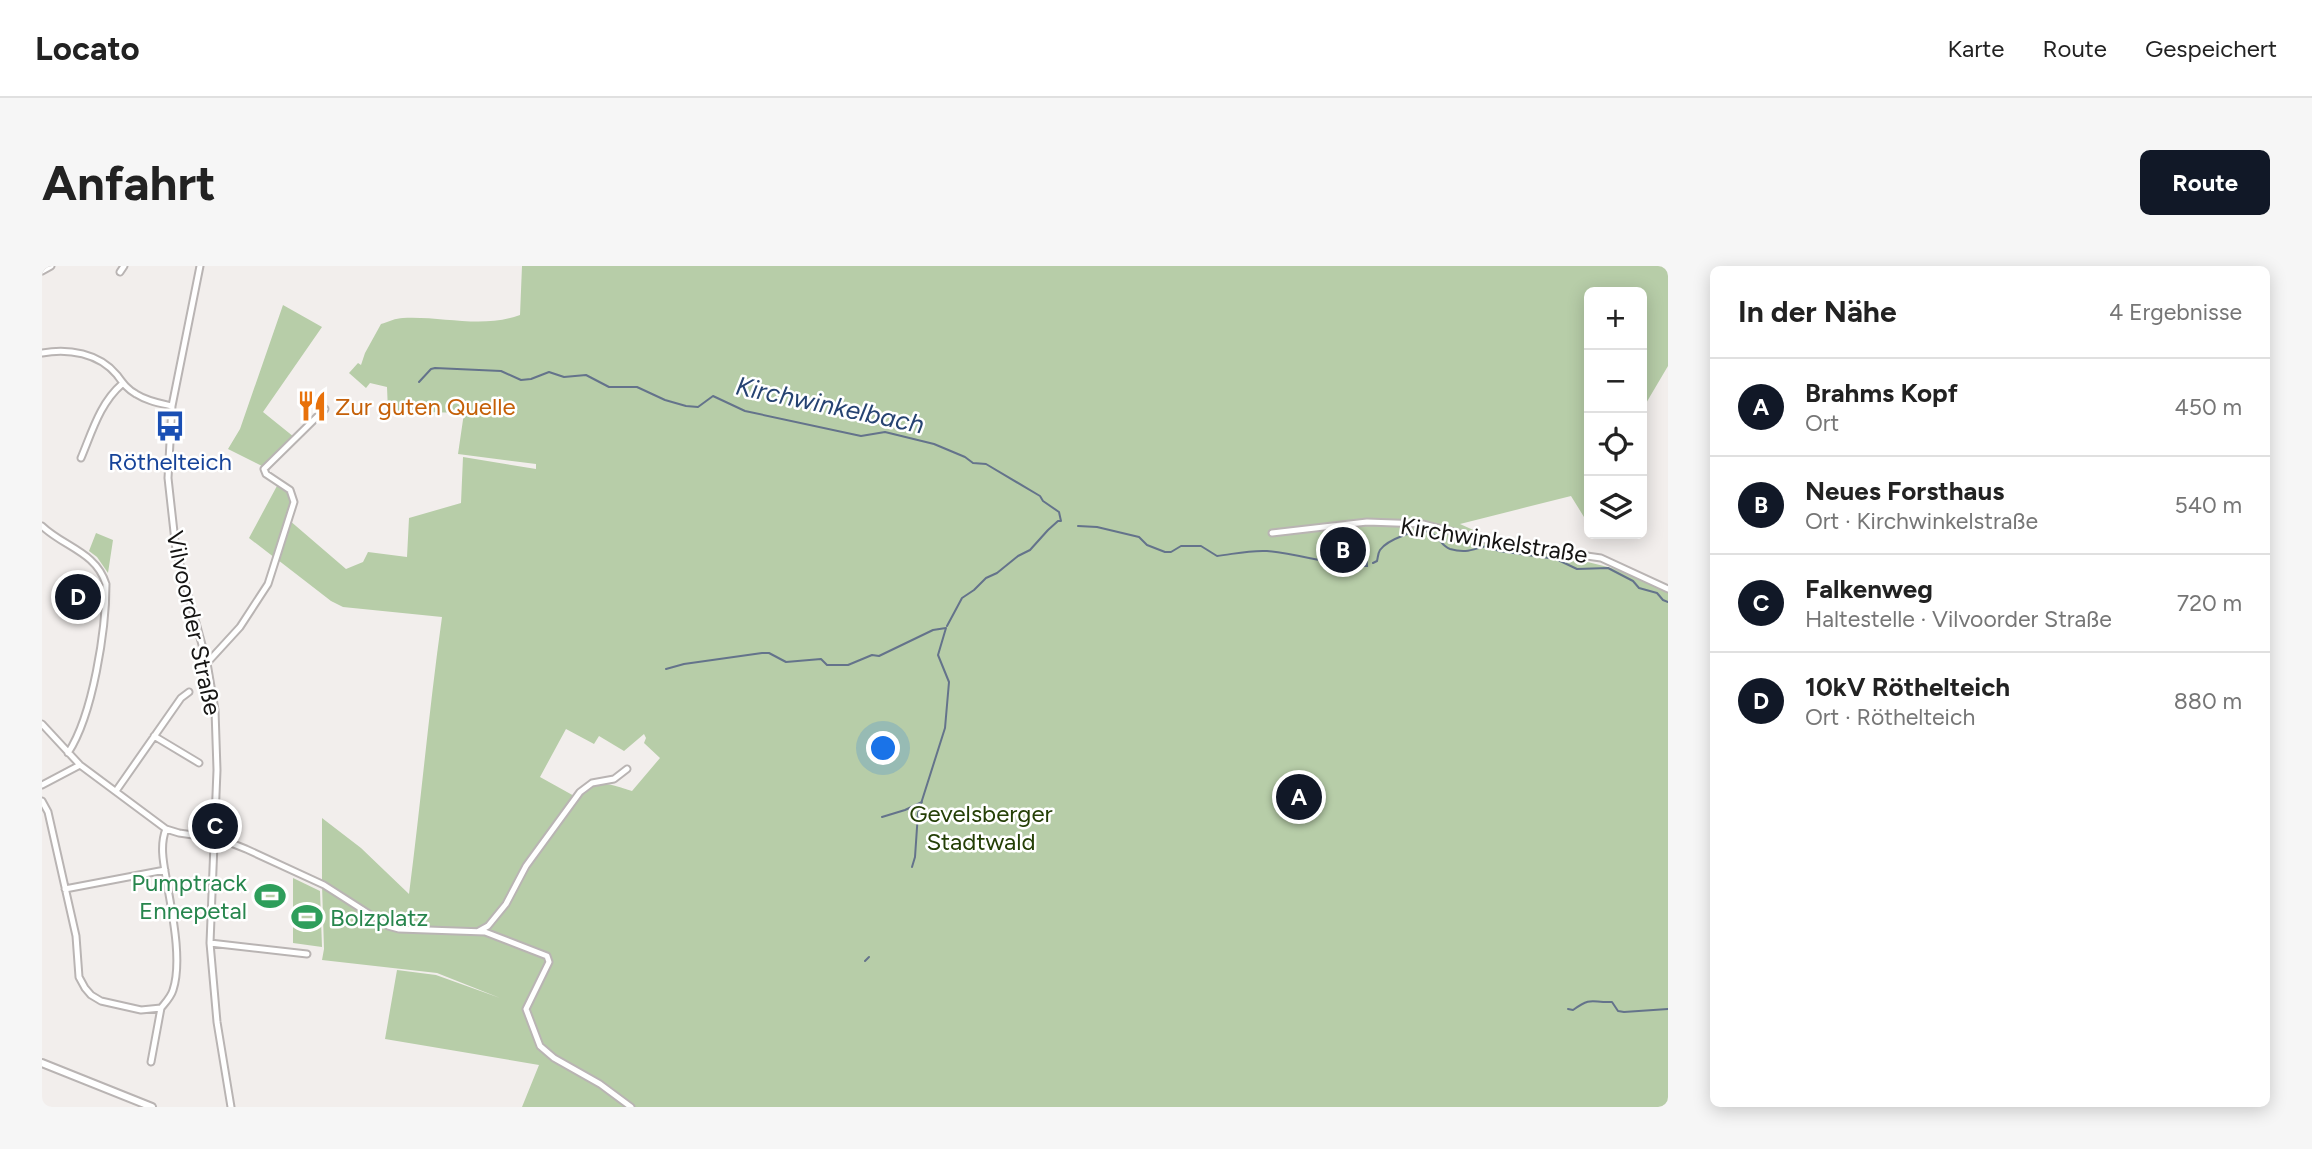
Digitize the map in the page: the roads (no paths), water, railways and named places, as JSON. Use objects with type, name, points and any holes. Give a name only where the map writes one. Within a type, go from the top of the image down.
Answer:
[{"type":"street","points":[[42,271],[51,266]]},
{"type":"street","name":"Vilvoorder Straße","points":[[200,266],[172,406],[168,478],[171,519],[181,573],[207,663],[217,742],[210,943],[217,1022],[231,1107]]},
{"type":"street","points":[[42,353],[71,351],[83,354],[106,366],[117,375],[122,384],[144,399],[172,406]]},
{"type":"street","points":[[81,458],[99,414],[111,393],[122,384]]},
{"type":"street","points":[[207,663],[240,627],[268,584],[293,502],[290,490],[266,474],[264,469],[326,409]]},
{"type":"street","name":"Kirchwinkelstraße","points":[[1272,533],[1367,523],[1423,524],[1500,543],[1601,558],[1668,589]]},
{"type":"street","points":[[42,526],[87,555],[102,571],[106,584],[92,691],[76,740],[68,753]]},
{"type":"street","points":[[116,791],[181,698],[190,692]]},
{"type":"street","points":[[42,724],[80,765],[166,829],[214,838],[246,849],[324,885],[388,926],[400,929],[478,931],[547,956],[549,962],[526,1009],[540,1046],[554,1058],[600,1084],[631,1107]]},
{"type":"street","points":[[154,736],[199,763]]},
{"type":"street","points":[[42,785],[80,765]]},
{"type":"street","points":[[478,931],[488,926],[506,904],[526,866],[580,792],[592,783],[614,779],[626,769]]},
{"type":"street","points":[[42,801],[48,812],[76,936],[79,978],[91,995],[101,1001],[141,1010],[161,1008]]},
{"type":"street","points":[[151,1062],[161,1008],[173,992],[176,975],[175,933],[164,870],[162,838],[166,829]]},
{"type":"street","points":[[65,889],[164,870]]},
{"type":"street","points":[[210,943],[307,954]]},
{"type":"street","points":[[42,1063],[139,1105],[152,1107]]},
{"type":"water","points":[[1366,549],[1367,566],[1348,566],[1350,553]]},
{"type":"waterway","name":"Kirchwinkelbach","points":[[419,382],[435,368],[501,371],[521,380],[549,372],[564,377],[586,375],[609,387],[637,387],[686,406],[698,407],[713,396],[745,411],[861,436],[885,432],[934,444],[973,463],[986,464],[1040,496],[1059,512],[1061,521],[1048,530],[1030,550],[986,578],[962,598],[947,626]]},
{"type":"waterway","name":"Kirchwinkelbach","points":[[1078,526],[1097,527],[1139,537],[1147,545],[1165,552],[1171,552],[1181,546],[1201,546],[1217,556],[1267,551],[1367,566]]},
{"type":"waterway","name":"Kirchwinkelbach","points":[[1373,563],[1377,561],[1380,550],[1389,542],[1410,533],[1424,531],[1432,534],[1447,548],[1456,550],[1487,546],[1499,551],[1556,559],[1577,569],[1608,568],[1633,581],[1639,588],[1657,593],[1668,602]]},
{"type":"waterway","points":[[666,669],[762,653],[769,653],[786,662],[821,659],[827,665],[848,665],[872,655],[879,656],[933,630],[946,628],[938,655],[949,682],[945,728],[918,813],[912,867]]},
{"type":"waterway","points":[[882,817],[922,802]]},
{"type":"waterway","points":[[865,961],[869,957]]},
{"type":"waterway","points":[[1568,1009],[1573,1010],[1592,1001],[1612,1002],[1618,1011],[1624,1012],[1668,1009]]},
{"type":"place","name":"Zur guten Quelle","points":[[312,406]]},
{"type":"place","name":"Röthelteich","points":[[170,426]]},
{"type":"place","name":"Neues Forsthaus","points":[[1343,550]]},
{"type":"place","name":"10kV Röthelteich","points":[[78,597]]},
{"type":"place","name":"Brahms Kopf","points":[[1299,797]]},
{"type":"place","name":"Falkenweg","points":[[215,826]]},
{"type":"place","name":"Pumptrack Ennepetal","points":[[270,896]]},
{"type":"place","name":"Bolzplatz","points":[[307,917]]},
{"type":"park label","name":"Gevelsberger Stadtwald","points":[[981,827]]}]
